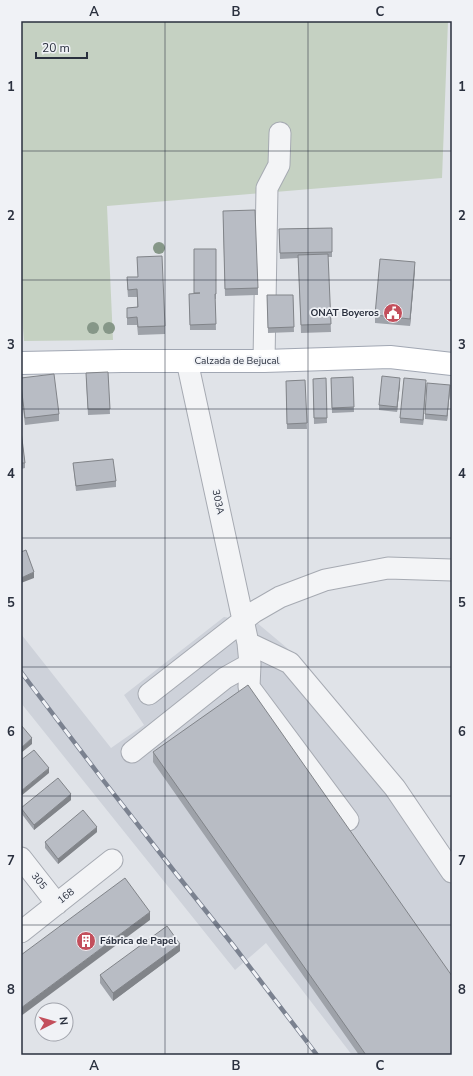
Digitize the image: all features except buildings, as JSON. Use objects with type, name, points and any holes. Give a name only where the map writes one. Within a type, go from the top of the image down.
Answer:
[{"type":"main road","name":"Calzada de Bejucal","points":[[21,363],[264,361],[390,357],[452,364]]},
{"type":"street","points":[[264,361],[267,188],[279,165],[280,133]]},
{"type":"street","name":"303A","points":[[187,361],[248,643],[250,664],[249,687],[348,820]]},
{"type":"street","points":[[149,694],[243,620],[280,597],[325,580],[388,568],[452,570]]},
{"type":"street","points":[[248,643],[290,663],[395,788],[452,872]]},
{"type":"street","points":[[132,752],[225,678],[250,664]]},
{"type":"street","name":"305","points":[[21,858],[57,904]]},
{"type":"street","name":"168","points":[[21,932],[112,860]]},
{"type":"shaded area","points":[[224,617],[256,622],[287,648],[398,783],[452,853],[452,1055],[352,1055],[266,943],[235,970],[21,703],[21,634],[111,748],[144,725],[124,695]]},
{"type":"green space","points":[[21,21],[448,21],[442,178],[107,206],[113,340],[24,341],[21,303]]},
{"type":"railway","points":[[21,672],[317,1055]]},
{"type":"place","name":"ONAT Boyeros","points":[[393,313]]},
{"type":"place","name":"Fábrica de Papel","points":[[86,941]]}]
